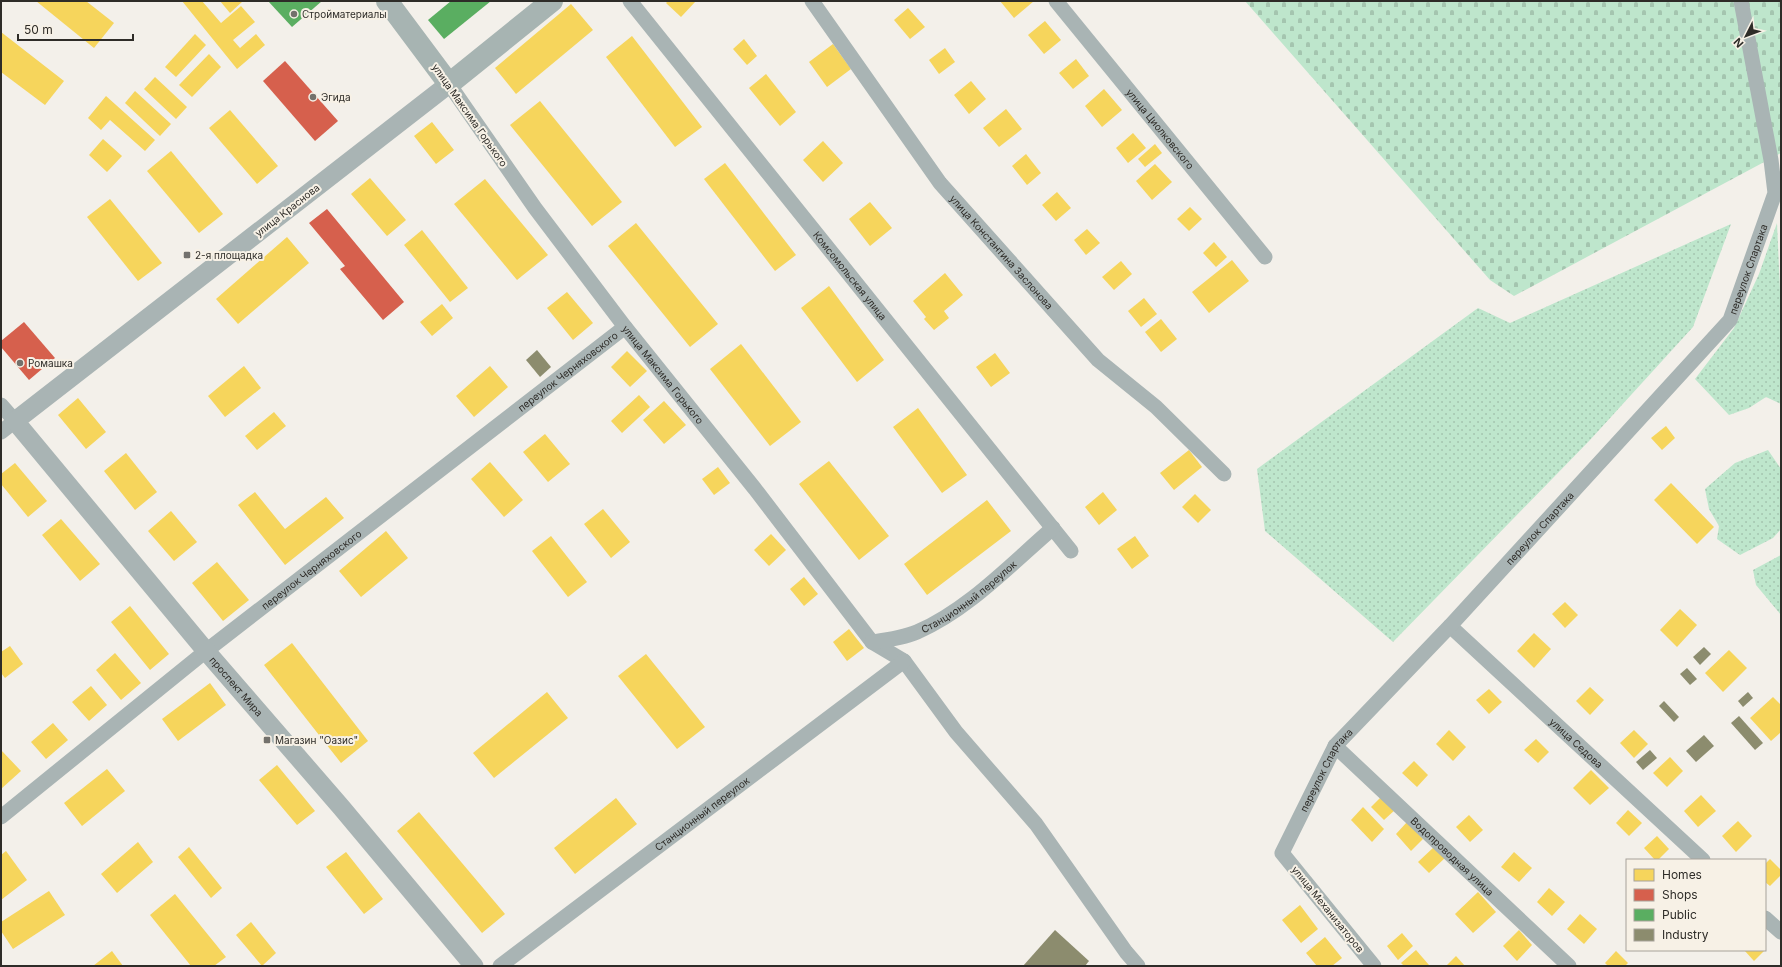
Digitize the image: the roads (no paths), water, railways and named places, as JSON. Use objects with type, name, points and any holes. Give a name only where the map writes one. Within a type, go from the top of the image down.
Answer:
[{"type":"main road","name":"улица Максима Горького","points":[[387,1],[449,84]]},
{"type":"main road","name":"улица Краснова","points":[[449,84],[552,1]]},
{"type":"street","name":"Комсомольская улица","points":[[630,1],[1071,551]]},
{"type":"street","name":"улица Константина Заслонова","points":[[812,1],[940,183],[1098,360],[1156,407],[1224,474]]},
{"type":"street","name":"улица Циолковского","points":[[1056,1],[1265,257]]},
{"type":"street","name":"переулок Спартака","points":[[1282,853],[1335,746],[1450,626],[1730,320],[1776,193],[1741,1]]},
{"type":"street","name":"улица Максима Горького","points":[[449,84],[535,208],[625,326],[755,490],[872,642],[904,661],[956,732],[1036,824],[1138,966]]},
{"type":"street","name":"улица Краснова","points":[[8,426],[449,84]]},
{"type":"street","name":"переулок Черняховского","points":[[1,817],[206,651],[625,326]]},
{"type":"street","name":"проспект Мира","points":[[1,405],[8,426],[341,807],[474,966]]},
{"type":"street","name":"Станционный переулок","points":[[872,642],[892,639],[916,632],[944,618],[974,596],[1053,528]]},
{"type":"street","name":"улица Седова","points":[[1450,626],[1702,859]]},
{"type":"street","name":"Станционный переулок","points":[[500,966],[904,661]]},
{"type":"street","name":"Водопроводная улица","points":[[1335,746],[1569,966]]},
{"type":"street","name":"улица Механизаторов","points":[[1282,853],[1374,966]]},
{"type":"street","points":[[1766,919],[1781,932]]},
{"type":"place","name":"Стройматериалы","points":[[294,14]]},
{"type":"place","name":"Эгида","points":[[313,97]]},
{"type":"place","name":"2-я площадка","points":[[187,255]]},
{"type":"place","name":"Ромашка","points":[[20,363]]},
{"type":"place","name":"Магазин \"Оазис\"","points":[[267,740]]}]
